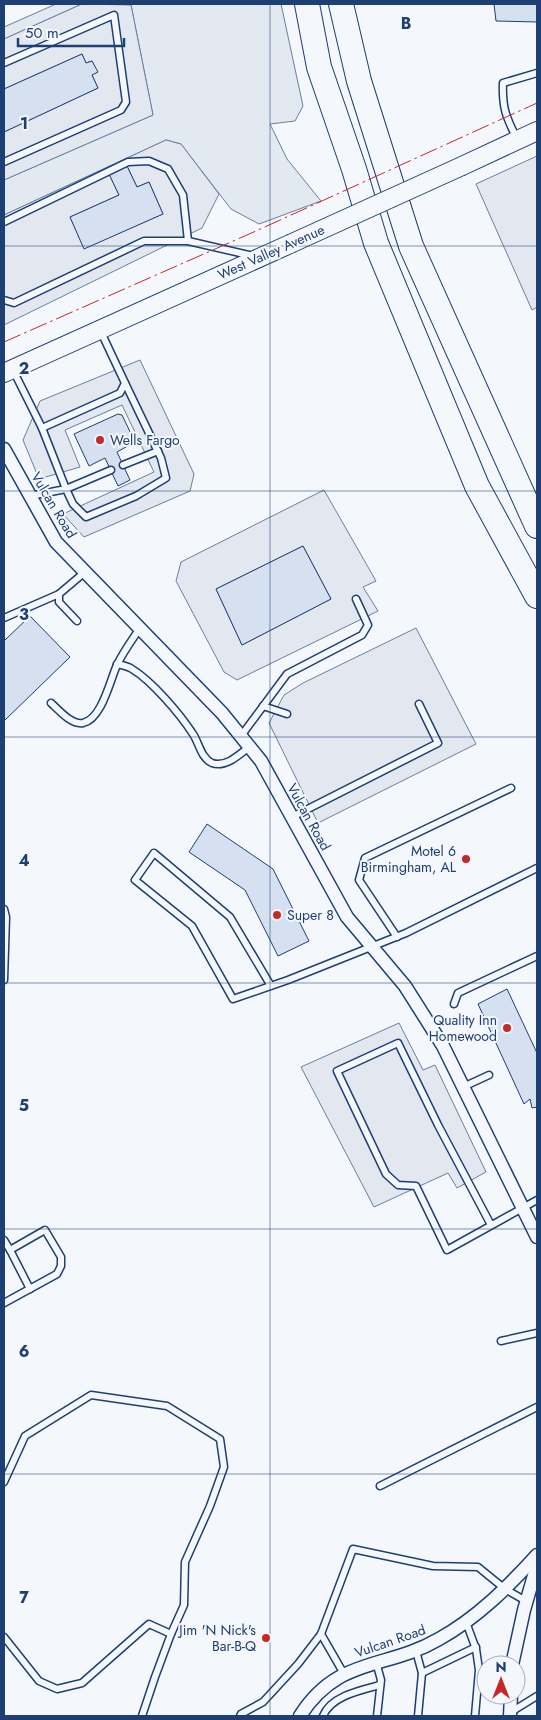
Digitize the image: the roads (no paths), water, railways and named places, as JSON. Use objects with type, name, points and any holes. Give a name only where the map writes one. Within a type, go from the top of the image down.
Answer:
[{"type":"highway","points":[[307,4],[319,67],[354,169],[376,243],[478,486],[537,596]]},
{"type":"highway","points":[[341,4],[359,81],[412,246],[537,526]]},
{"type":"street","name":"West Valley Avenue","points":[[8,371],[537,131]]},
{"type":"street","name":"Vulcan Road","points":[[5,454],[56,542],[222,712],[260,761],[347,917],[405,986],[443,1046],[537,1237]]},
{"type":"street","name":"Vulcan Road","points":[[300,1716],[309,1701],[324,1686],[344,1674],[376,1662],[416,1651],[440,1639],[466,1622],[505,1589],[537,1555]]},
{"type":"street","points":[[514,1655],[526,1601],[535,1582],[537,1565]]},
{"type":"lane","points":[[4,63],[114,16],[126,102],[121,110],[4,162]]},
{"type":"lane","points":[[518,140],[506,119],[502,102],[503,83],[537,73]]},
{"type":"lane","points":[[4,222],[128,162],[149,161],[168,169],[183,195],[188,241]]},
{"type":"lane","points":[[4,300],[14,303],[144,241],[188,241],[259,257]]},
{"type":"lane","points":[[8,371],[42,428],[73,504],[86,517],[136,496],[166,478],[158,451],[100,330]]},
{"type":"lane","points":[[42,428],[120,393],[125,383]]},
{"type":"lane","points":[[123,465],[158,451]]},
{"type":"lane","points":[[30,496],[66,489],[111,470]]},
{"type":"lane","points":[[4,618],[59,594],[85,572]]},
{"type":"lane","points":[[59,594],[59,602],[77,621]]},
{"type":"lane","points":[[241,736],[287,674],[362,635],[368,625],[356,599]]},
{"type":"lane","points":[[51,703],[74,723],[82,723],[89,720],[102,702],[118,664],[140,628]]},
{"type":"lane","points":[[118,664],[131,668],[182,717],[203,755],[212,763],[223,763],[234,759],[249,746]]},
{"type":"lane","points":[[292,817],[438,743],[419,704]]},
{"type":"lane","points":[[263,706],[287,714]]},
{"type":"lane","points":[[398,937],[359,880],[365,858],[512,788]]},
{"type":"lane","points":[[271,986],[230,918],[154,854],[135,880],[192,926],[233,999],[271,986],[398,937],[537,868]]},
{"type":"lane","points":[[4,909],[6,917],[4,980]]},
{"type":"lane","points":[[454,1004],[458,993],[537,956]]},
{"type":"lane","points":[[491,1225],[438,1125],[398,1043],[337,1071],[386,1174],[398,1185],[416,1186],[447,1250],[537,1200]]},
{"type":"lane","points":[[463,1087],[489,1075]]},
{"type":"lane","points":[[4,1303],[57,1274],[62,1266],[61,1258],[45,1230],[10,1250]]},
{"type":"lane","points":[[4,1240],[30,1289]]},
{"type":"lane","points":[[502,1341],[537,1333]]},
{"type":"lane","points":[[4,1482],[25,1436],[91,1395],[167,1406],[220,1439],[224,1467],[210,1506],[185,1562],[184,1605],[171,1634],[142,1716]]},
{"type":"lane","points":[[380,1486],[537,1407]]},
{"type":"lane","points":[[240,1716],[263,1702],[298,1664],[321,1634],[354,1549],[433,1566],[478,1567],[505,1589],[526,1601]]},
{"type":"lane","points":[[519,1574],[535,1582]]},
{"type":"lane","points":[[466,1622],[476,1647],[479,1670],[475,1716]]},
{"type":"lane","points":[[4,1637],[39,1681],[57,1689],[82,1682],[149,1624],[171,1634]]},
{"type":"lane","points":[[321,1634],[344,1674]]},
{"type":"lane","points":[[422,1673],[476,1647]]},
{"type":"lane","points":[[416,1651],[422,1673],[418,1716]]},
{"type":"lane","points":[[376,1662],[381,1680],[377,1716]]},
{"type":"lane","points":[[323,1716],[333,1703],[344,1697],[380,1685]]},
{"type":"lane","points":[[510,1715],[537,1696]]},
{"type":"place","name":"Wells Fargo","points":[[100,440]]},
{"type":"place","name":"Motel 6 Birmingham, AL","points":[[466,859]]},
{"type":"place","name":"Super 8","points":[[277,915]]},
{"type":"place","name":"Quality Inn Homewood","points":[[507,1028]]},
{"type":"place","name":"Jim 'N Nick's Bar-B-Q","points":[[266,1638]]}]
